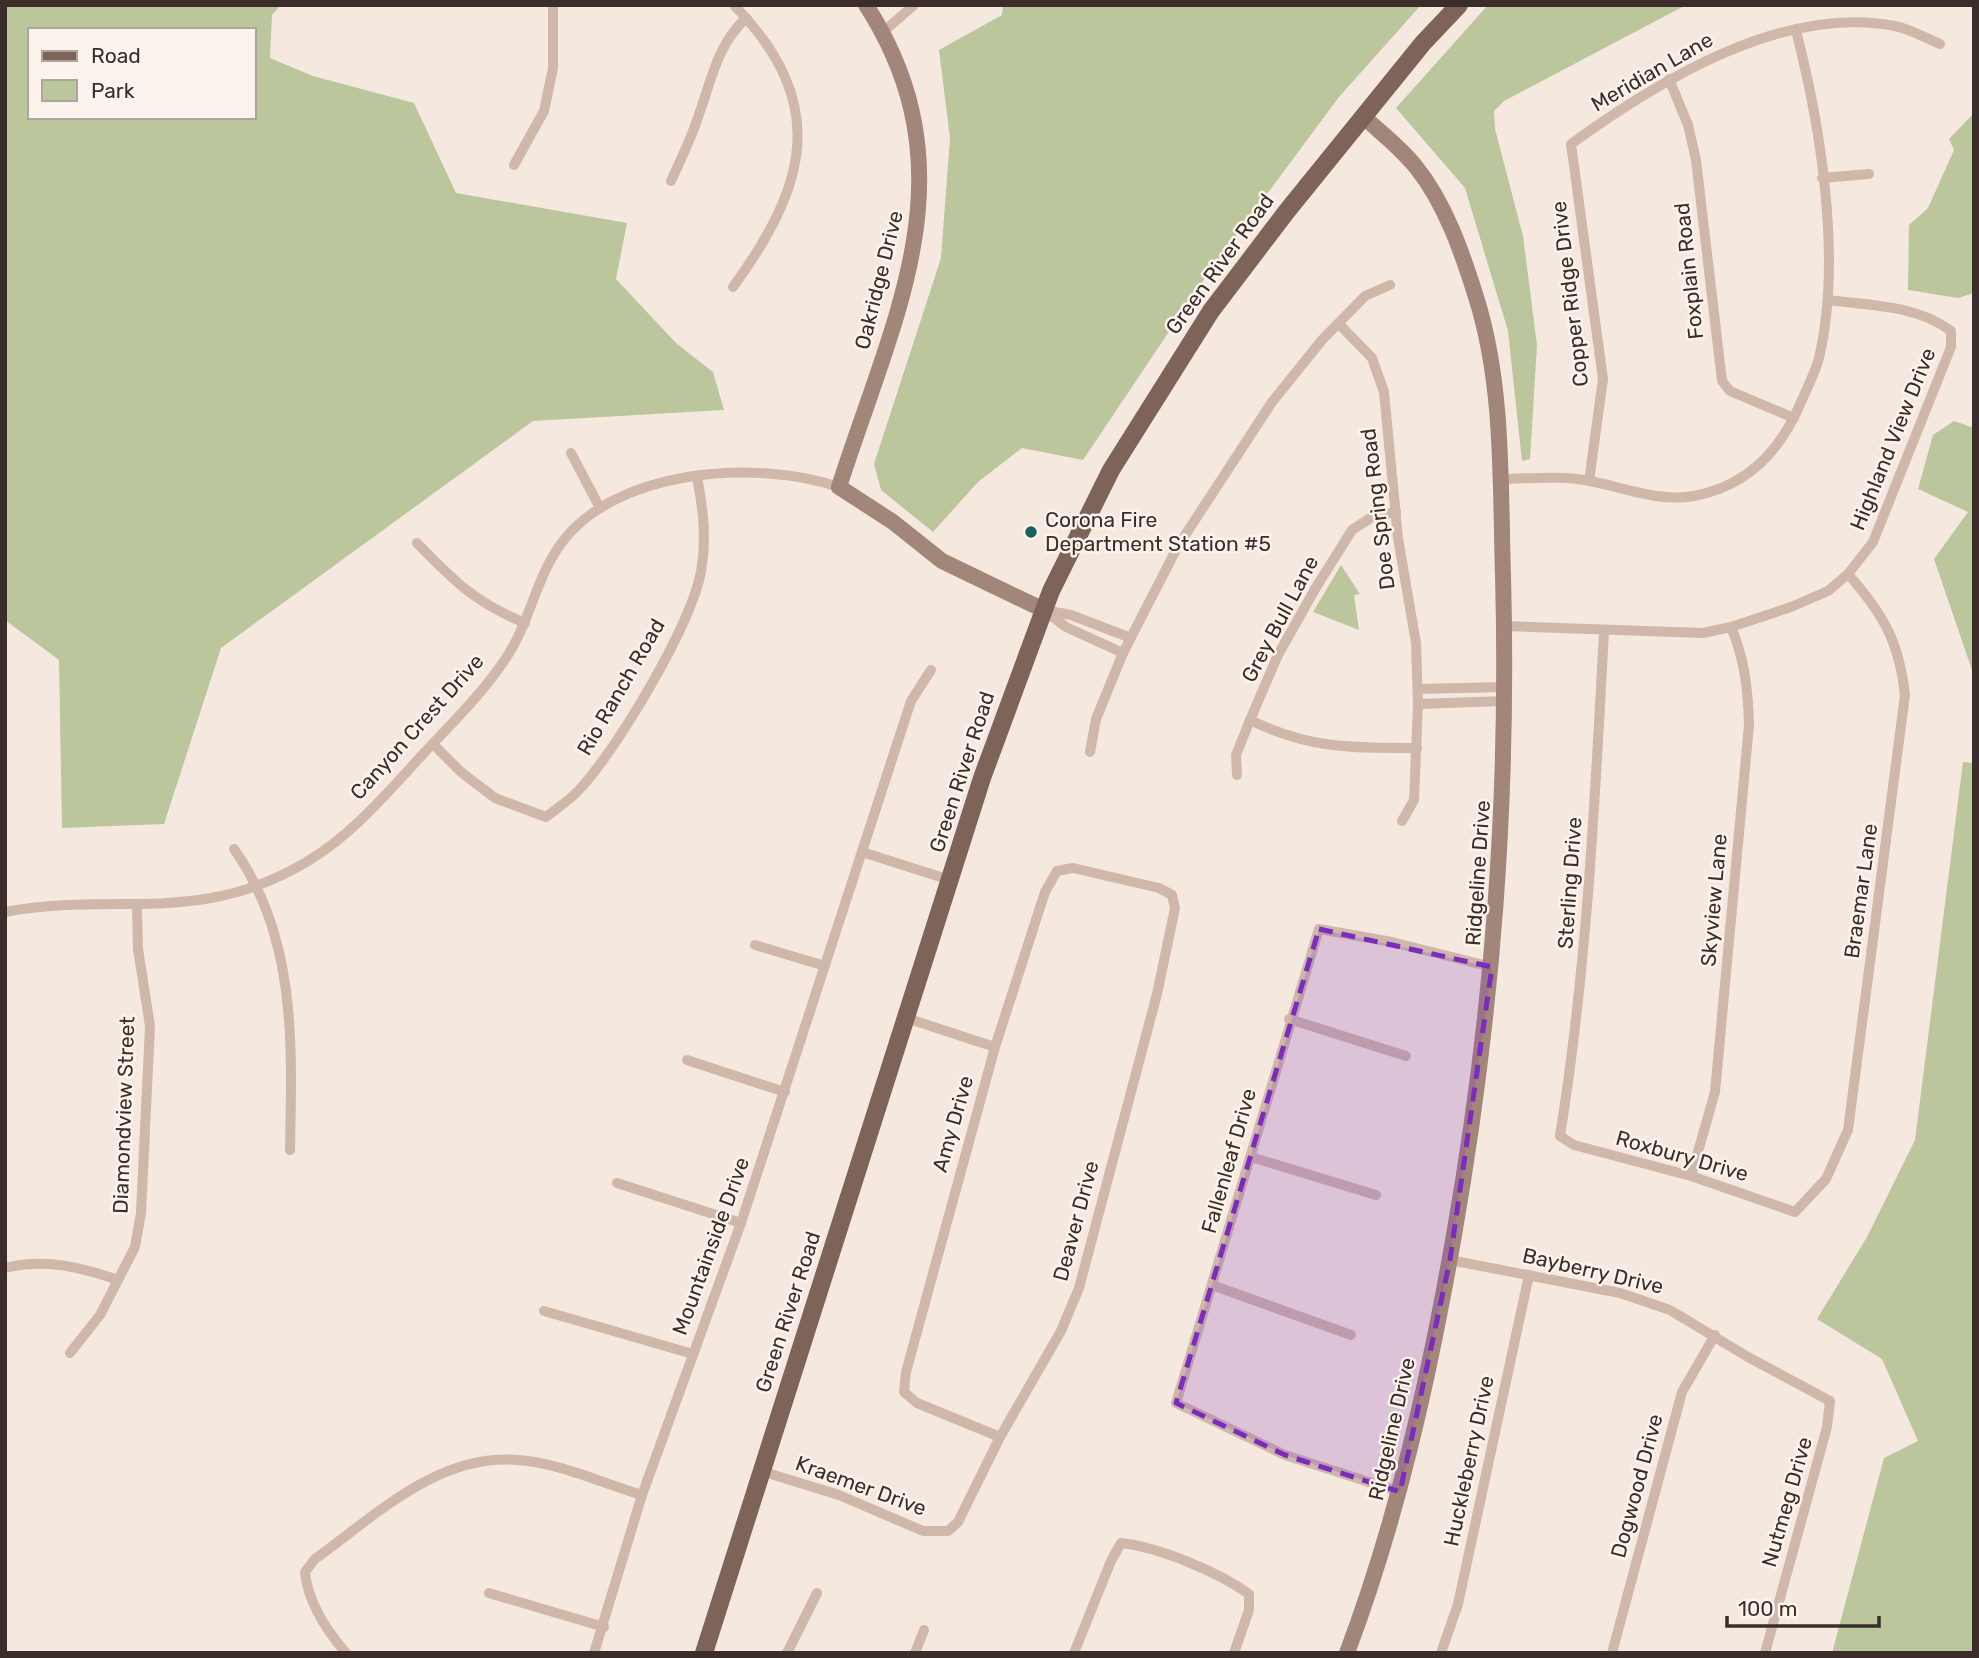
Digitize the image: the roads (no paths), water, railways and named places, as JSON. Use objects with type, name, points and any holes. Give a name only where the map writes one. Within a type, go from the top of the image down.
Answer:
[{"type":"main road","name":"Green River Road","points":[[704,1653],[998,730],[1044,610],[1111,470],[1183,354],[1249,259],[1459,5]]},
{"type":"street","points":[[514,165],[544,111],[553,68],[553,5]]},
{"type":"street","points":[[733,288],[763,246],[786,197],[797,159],[797,119],[788,82],[769,46],[734,5]]},
{"type":"street","name":"Oakridge Drive","points":[[839,487],[902,294],[918,226],[921,181],[909,94],[883,32],[866,5]]},
{"type":"street","points":[[883,32],[914,5]]},
{"type":"street","points":[[671,181],[697,122],[717,58],[733,31],[746,18]]},
{"type":"street","name":"Meridian Lane","points":[[1571,144],[1669,79],[1723,51],[1796,31],[1859,22],[1897,26],[1940,44]]},
{"type":"street","points":[[1500,479],[1589,481],[1666,498],[1710,492],[1748,475],[1780,444],[1819,359],[1828,300],[1827,222],[1814,97],[1796,31]]},
{"type":"street","name":"Foxplain Road","points":[[1669,79],[1688,125],[1696,160],[1722,381],[1730,391],[1794,418]]},
{"type":"street","name":"Ridgeline Drive","points":[[1346,1653],[1401,1492],[1426,1389],[1450,1260],[1492,967],[1503,820],[1505,694],[1500,479],[1494,384],[1477,299],[1443,210],[1417,168],[1364,117]]},
{"type":"street","name":"Copper Ridge Drive","points":[[1571,144],[1603,379],[1589,481]]},
{"type":"street","points":[[1822,178],[1869,174]]},
{"type":"street","points":[[1090,752],[1096,719],[1124,653],[1178,546],[1272,402],[1365,296],[1390,285]]},
{"type":"street","name":"Highland View Drive","points":[[1504,626],[1678,634],[1731,627],[1828,591],[1848,574],[1873,542],[1951,347],[1951,331],[1940,322],[1890,307],[1828,300]]},
{"type":"street","name":"Doe Spring Road","points":[[1339,324],[1372,358],[1384,392],[1396,512],[1416,643],[1418,704],[1414,800],[1402,821]]},
{"type":"street","points":[[571,453],[600,508]]},
{"type":"street","name":"Canyon Crest Drive","points":[[5,912],[210,900],[256,887],[293,870],[338,841],[490,682],[525,623],[557,549],[575,527],[600,508],[645,487],[729,471],[769,471],[811,478],[839,487],[893,522],[942,561],[1044,610],[1066,626],[1124,653]]},
{"type":"street","name":"Rio Ranch Road","points":[[433,744],[461,772],[495,798],[546,817],[578,791],[607,755],[673,644],[701,574],[706,527],[698,477]]},
{"type":"street","name":"Grey Bull Lane","points":[[1237,775],[1236,755],[1278,655],[1352,530],[1371,517],[1396,512]]},
{"type":"street","points":[[417,543],[461,589],[491,609],[525,623]]},
{"type":"street","name":"Braemar Lane","points":[[1795,1212],[1826,1179],[1848,1130],[1905,695],[1902,664],[1889,629],[1877,608],[1848,574]]},
{"type":"street","name":"Canyon Crest Drive","points":[[1044,610],[1071,615],[1131,638]]},
{"type":"street","name":"Skyview Lane","points":[[1691,1177],[1715,1092],[1749,725],[1747,682],[1741,649],[1731,627]]},
{"type":"street","name":"Sterling Drive","points":[[1560,1136],[1577,1033],[1589,898],[1604,631]]},
{"type":"street","name":"Mountainside Drive","points":[[594,1653],[642,1495],[741,1223],[911,701],[930,670]]},
{"type":"street","points":[[1418,689],[1505,694]]},
{"type":"street","points":[[1418,704],[1505,694]]},
{"type":"street","points":[[1250,720],[1282,736],[1331,748],[1417,748]]},
{"type":"street","points":[[234,849],[267,910],[283,965],[291,1026],[290,1150]]},
{"type":"street","points":[[862,852],[950,880]]},
{"type":"street","name":"Deaver Drive","points":[[948,1531],[958,1522],[1000,1437],[1055,1342],[1079,1288],[1157,993],[1175,908],[1172,895],[1159,888],[1073,868],[1057,871]]},
{"type":"street","name":"Amy Drive","points":[[1000,1437],[917,1403],[904,1392],[906,1372],[995,1047],[1045,892],[1057,871]]},
{"type":"street","name":"Diamondview Street","points":[[71,1353],[100,1315],[135,1247],[142,1200],[150,1026],[138,949],[137,906]]},
{"type":"street","name":"Fallenleaf Drive","points":[[1401,1492],[1284,1455],[1176,1404],[1251,1157],[1289,1019],[1319,929],[1392,942],[1492,967]]},
{"type":"street","points":[[755,945],[825,966]]},
{"type":"street","points":[[906,1018],[995,1047]]},
{"type":"street","points":[[1289,1019],[1406,1056]]},
{"type":"street","points":[[687,1060],[785,1092]]},
{"type":"street","name":"Roxbury Drive","points":[[1560,1136],[1574,1145],[1691,1177],[1795,1212]]},
{"type":"street","points":[[1251,1157],[1377,1195]]},
{"type":"street","points":[[617,1183],[741,1223]]},
{"type":"street","name":"Bayberry Drive","points":[[1450,1260],[1620,1293],[1670,1310],[1748,1357],[1830,1401]]},
{"type":"street","points":[[5,1268],[20,1264],[69,1264],[118,1280]]},
{"type":"street","name":"Huckleberry Drive","points":[[1441,1653],[1458,1604],[1529,1275]]},
{"type":"street","points":[[1212,1286],[1351,1335]]},
{"type":"street","points":[[544,1311],[693,1354]]},
{"type":"street","name":"Dogwood Drive","points":[[1612,1653],[1682,1392],[1715,1335]]},
{"type":"street","name":"Nutmeg Drive","points":[[1765,1653],[1828,1427],[1830,1401]]},
{"type":"street","points":[[346,1653],[324,1625],[307,1588],[305,1572],[315,1559],[421,1483],[446,1471],[485,1460],[537,1462],[642,1495]]},
{"type":"street","name":"Kraemer Drive","points":[[761,1471],[839,1495],[923,1531],[948,1531]]},
{"type":"street","points":[[1074,1653],[1111,1561],[1121,1543],[1141,1545],[1234,1583],[1249,1594],[1249,1610],[1234,1653]]},
{"type":"street","points":[[489,1592],[604,1627]]},
{"type":"street","points":[[789,1652],[817,1593]]},
{"type":"street","points":[[915,1653],[924,1630]]},
{"type":"place","name":"Corona Fire Department Station #5","points":[[1031,532]]}]
